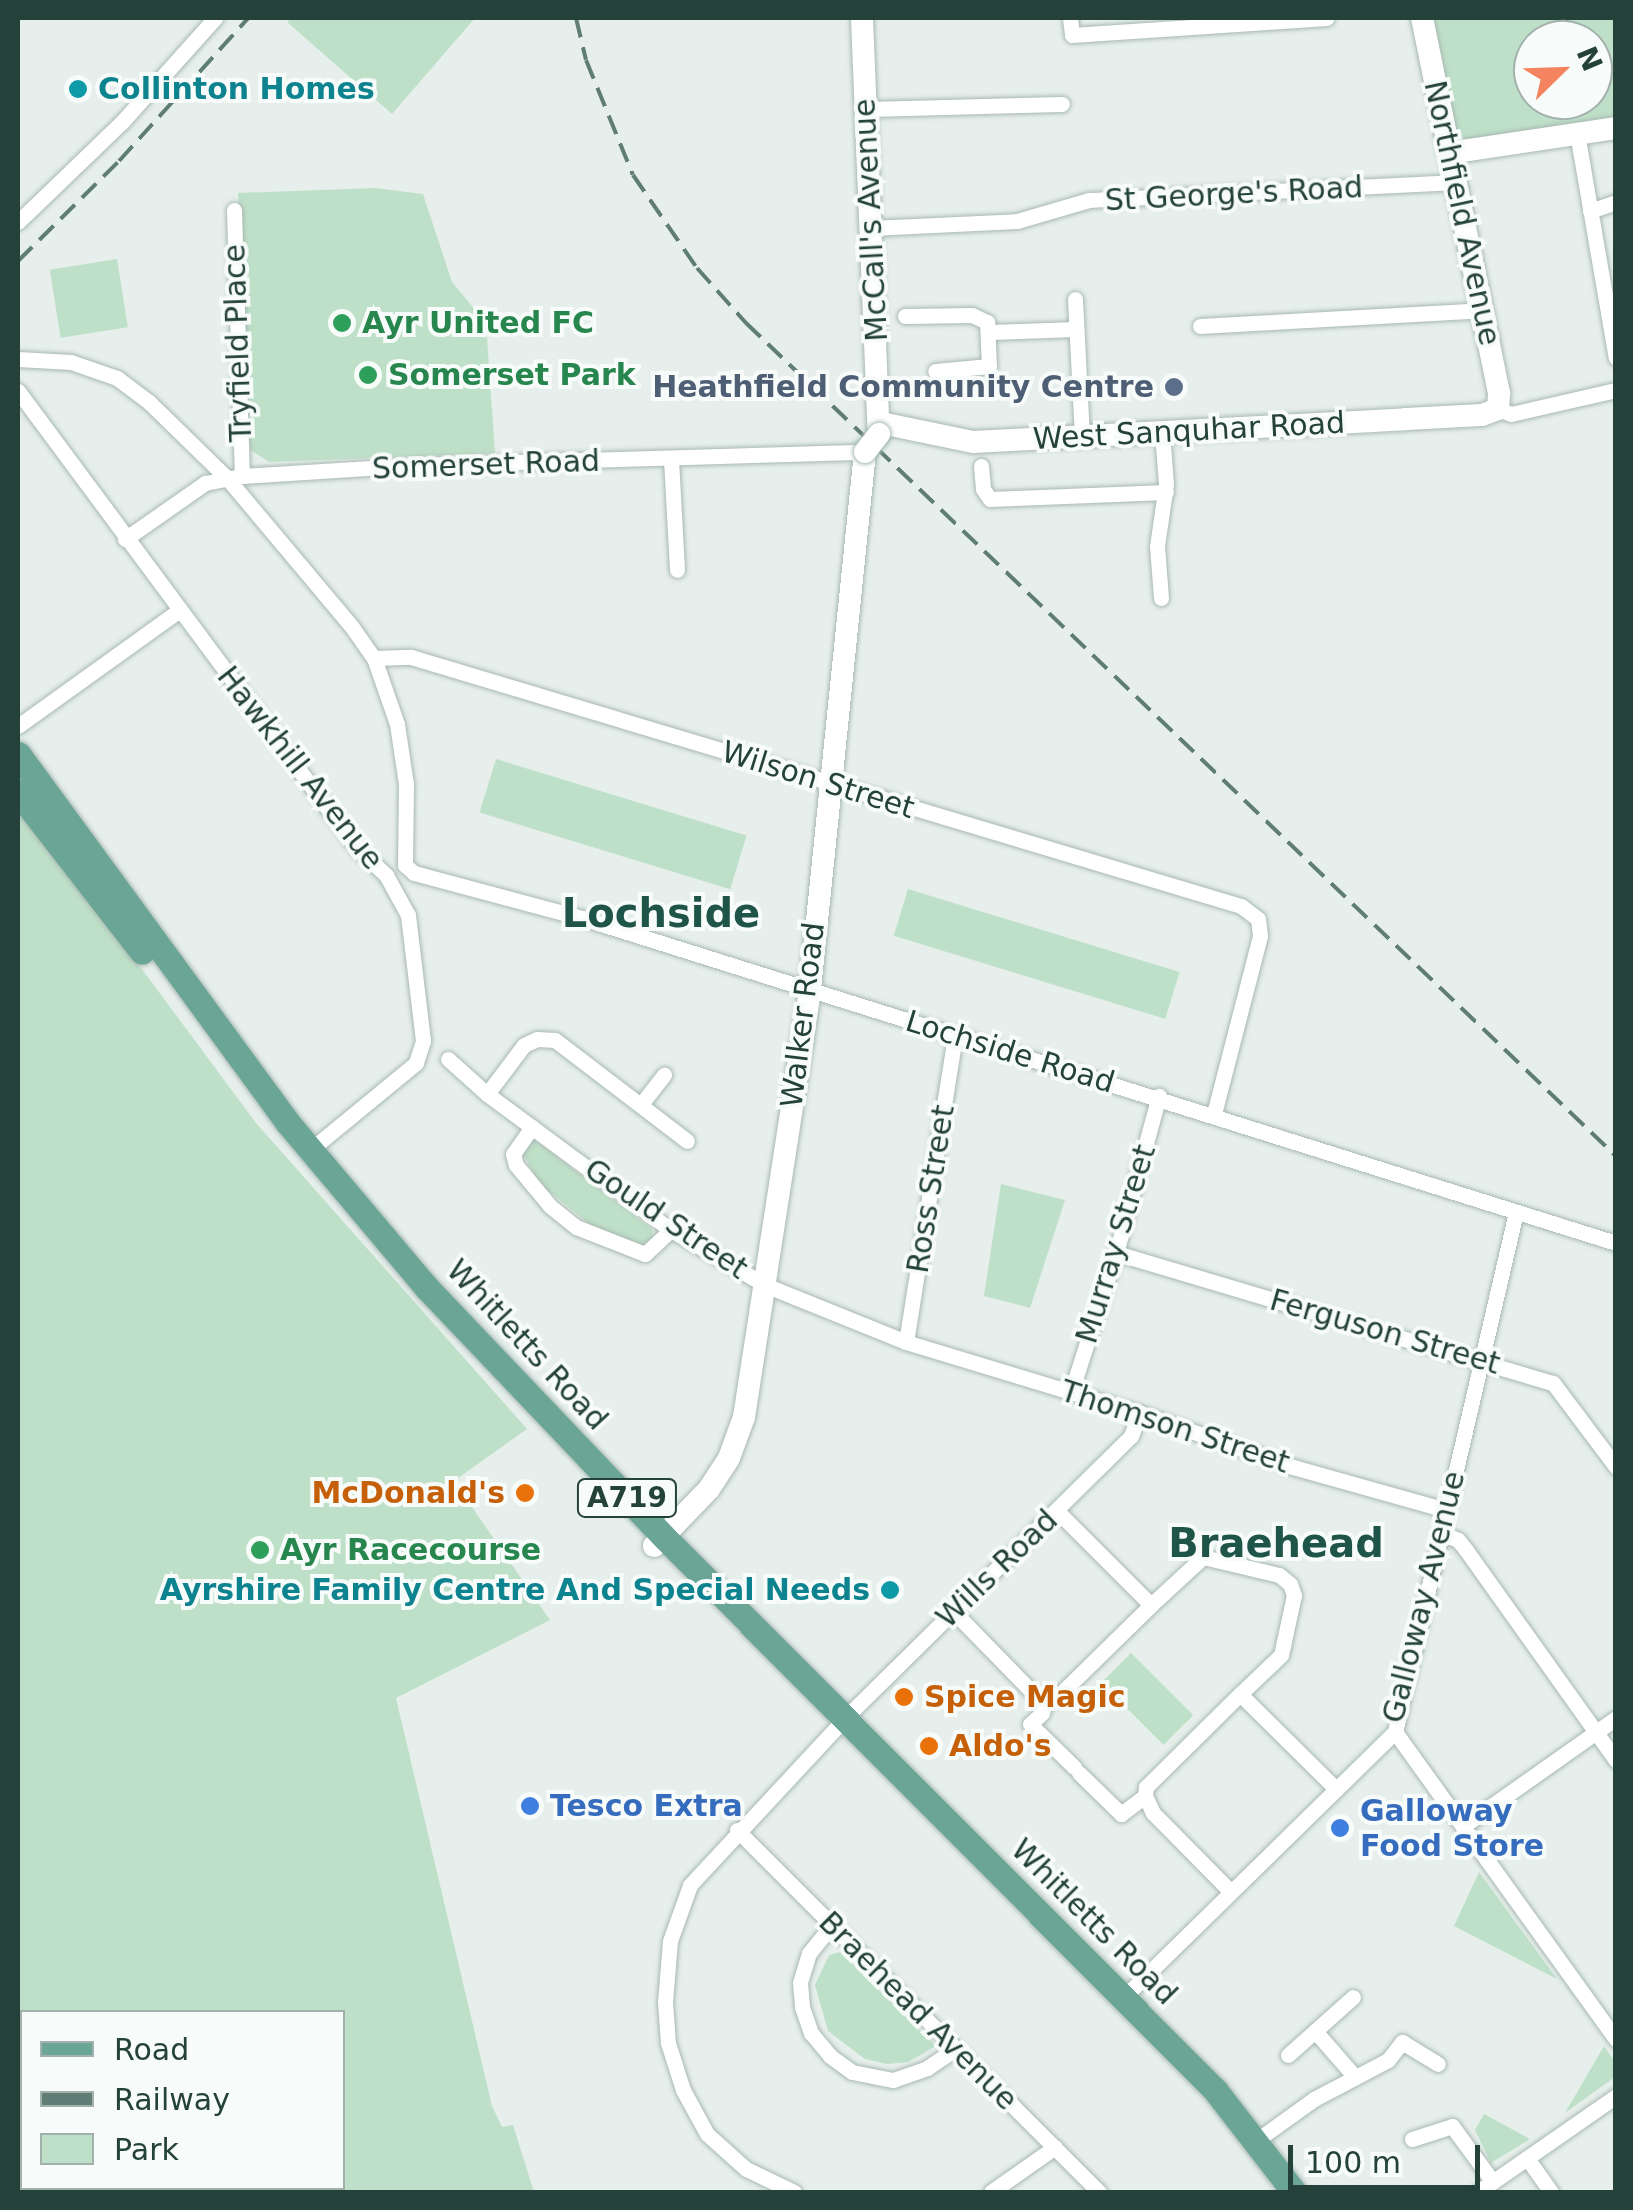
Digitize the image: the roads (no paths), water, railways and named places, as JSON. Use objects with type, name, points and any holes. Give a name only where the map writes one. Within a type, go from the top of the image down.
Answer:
[{"type":"main road","name":"Whitletts Road","points":[[18,754],[310,1150],[426,1287],[659,1541]]},
{"type":"main road","name":"Whitletts Road","points":[[18,792],[299,1158],[659,1541],[1180,2069],[1279,2192]]},
{"type":"main road","name":"Whitletts Road","points":[[839,1724],[1124,1997],[1257,2140],[1294,2192]]},
{"type":"street","points":[[18,222],[122,122],[215,18]]},
{"type":"street","name":"McCall's Avenue","points":[[862,18],[872,228],[875,436]]},
{"type":"street","points":[[1070,18],[1072,35],[1326,18]]},
{"type":"street","name":"Northfield Avenue","points":[[1422,18],[1499,394],[1498,409]]},
{"type":"street","points":[[866,110],[1062,104]]},
{"type":"street","points":[[1449,153],[1616,128]]},
{"type":"street","points":[[1577,133],[1616,358]]},
{"type":"street","name":"St George's Road","points":[[872,228],[1017,221],[1089,200],[1455,182]]},
{"type":"street","points":[[1590,211],[1616,202]]},
{"type":"street","name":"Tryfield Place","points":[[234,210],[235,477]]},
{"type":"street","points":[[1075,299],[1082,436]]},
{"type":"street","points":[[905,316],[941,308],[980,316],[990,332],[989,366],[963,377],[935,371]]},
{"type":"street","points":[[1200,326],[1482,310]]},
{"type":"street","points":[[990,332],[1076,329]]},
{"type":"street","points":[[18,359],[70,362],[116,378],[149,402],[235,477],[374,658]]},
{"type":"street","points":[[1498,409],[1511,414],[1616,390]]},
{"type":"street","name":"Hawkhill Avenue","points":[[18,391],[357,848],[386,875],[408,915],[423,1041],[416,1064],[310,1150]]},
{"type":"street","name":"West Sanquhar Road","points":[[875,436],[972,442],[1482,415],[1498,409]]},
{"type":"street","points":[[1161,598],[1158,546],[1166,492],[1162,432]]},
{"type":"street","name":"Somerset Road","points":[[125,539],[205,482],[235,477],[415,466],[671,459],[875,436]]},
{"type":"street","name":"Walker Road","points":[[659,1541],[709,1489],[729,1458],[744,1416],[810,989],[827,785],[875,436]]},
{"type":"street","points":[[671,459],[677,570]]},
{"type":"street","points":[[981,466],[985,494],[1001,500],[1166,492]]},
{"type":"street","points":[[18,726],[178,611]]},
{"type":"street","name":"Wilson Street","points":[[374,658],[411,658],[616,716],[827,785],[1241,906],[1258,918],[1260,936],[1214,1114]]},
{"type":"street","name":"Lochside Road","points":[[374,658],[397,724],[406,784],[405,865],[414,873],[582,918],[1616,1242]]},
{"type":"street","name":"Ross Street","points":[[906,1342],[955,1037]]},
{"type":"street","points":[[487,1094],[524,1045],[555,1040],[687,1141]]},
{"type":"street","name":"Gould Street","points":[[448,1059],[487,1094],[671,1230],[765,1285],[906,1342]]},
{"type":"street","points":[[642,1103],[664,1075]]},
{"type":"street","name":"Murray Street","points":[[1071,1392],[1116,1254],[1159,1096]]},
{"type":"street","points":[[532,1127],[513,1154],[516,1164],[550,1206],[576,1228],[604,1242],[645,1254],[671,1230]]},
{"type":"street","name":"Galloway Avenue","points":[[1124,1997],[1395,1732],[1516,1212]]},
{"type":"street","name":"Ferguson Street","points":[[1116,1254],[1479,1358],[1553,1383],[1616,1467]]},
{"type":"street","name":"Thomson Street","points":[[906,1342],[1140,1413],[1292,1467],[1446,1510]]},
{"type":"street","name":"Wills Road","points":[[794,2192],[746,2169],[707,2134],[682,2090],[668,2043],[664,2002],[670,1940],[690,1885],[839,1724],[1130,1436],[1140,1413]]},
{"type":"street","points":[[1057,1511],[1150,1604]]},
{"type":"street","points":[[1440,1533],[1458,1540],[1466,1550],[1616,1760]]},
{"type":"street","points":[[1045,1700],[1063,1693],[1150,1604],[1204,1557],[1279,1576],[1290,1584],[1294,1595],[1281,1655],[1146,1787],[1145,1796],[1153,1813],[1231,1892]]},
{"type":"street","points":[[954,1612],[1045,1700]]},
{"type":"street","points":[[1240,1694],[1335,1788]]},
{"type":"street","points":[[1045,1700],[1042,1713],[1030,1724],[1121,1814],[1145,1796]]},
{"type":"street","points":[[1462,1826],[1616,1718]]},
{"type":"street","points":[[1395,1732],[1616,2039]]},
{"type":"street","name":"Braehead Avenue","points":[[737,1830],[1099,2192]]},
{"type":"street","points":[[831,1926],[810,1953],[800,1983],[802,2008],[812,2033],[830,2056],[852,2072],[893,2080],[927,2068],[955,2049]]},
{"type":"street","points":[[1288,2055],[1353,1997]]},
{"type":"street","points":[[1315,2031],[1355,2077]]},
{"type":"street","points":[[1257,2140],[1314,2098],[1388,2060],[1402,2042],[1438,2064]]},
{"type":"street","points":[[1478,2192],[1616,2096]]},
{"type":"street","points":[[1412,2139],[1452,2126],[1493,2182]]},
{"type":"street","points":[[991,2192],[1055,2147]]},
{"type":"street","points":[[1527,2158],[1551,2192]]},
{"type":"railway","points":[[18,261],[119,161],[248,18]]},
{"type":"railway","points":[[576,18],[586,60],[633,175],[697,268],[746,323],[1616,1156]]},
{"type":"place","name":"Collinton Homes","points":[[78,89]]},
{"type":"place","name":"Ayr United FC","points":[[342,323]]},
{"type":"place","name":"Somerset Park","points":[[368,375]]},
{"type":"place","name":"Heathfield Community Centre","points":[[1174,387]]},
{"type":"place","name":"McDonald's","points":[[525,1493]]},
{"type":"place","name":"Ayr Racecourse","points":[[260,1550]]},
{"type":"place","name":"Ayrshire Family Centre And Special Needs","points":[[890,1590]]},
{"type":"place","name":"Spice Magic","points":[[904,1697]]},
{"type":"place","name":"Aldo's","points":[[929,1746]]},
{"type":"place","name":"Tesco Extra","points":[[530,1806]]},
{"type":"place","name":"Galloway Food Store","points":[[1340,1828]]},
{"type":"district","name":"Lochside","points":[[661,913]]},
{"type":"district","name":"Braehead","points":[[1276,1543]]}]
